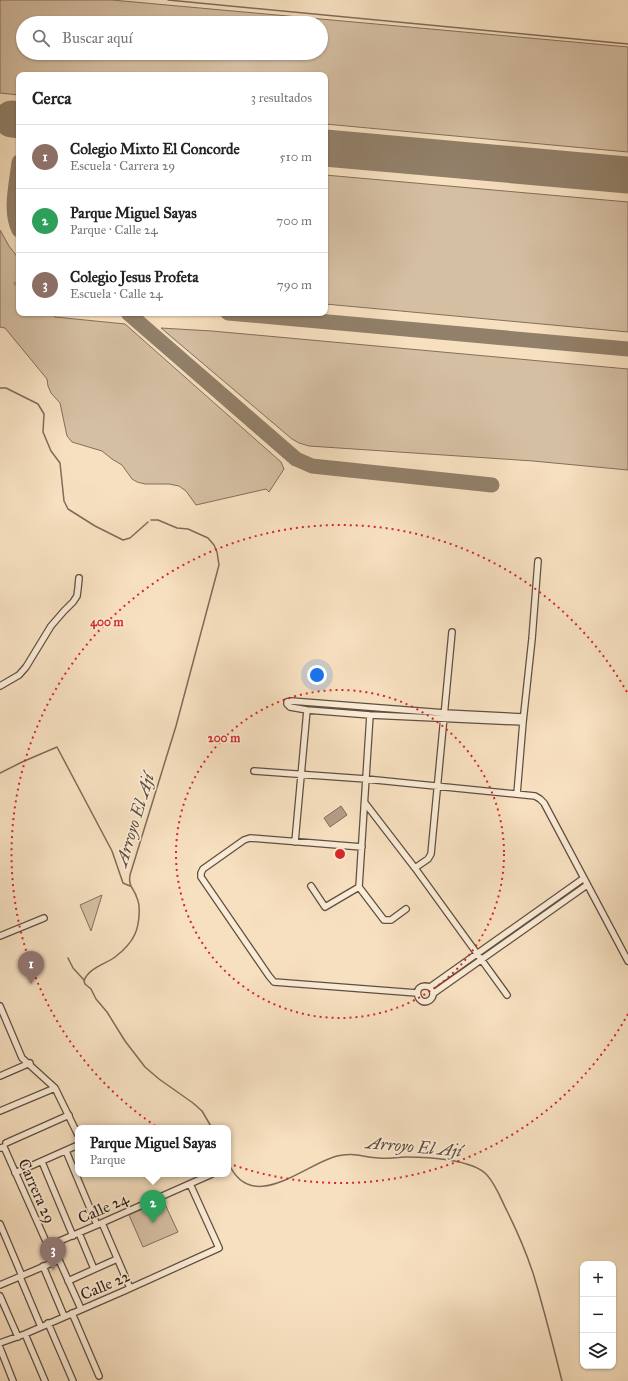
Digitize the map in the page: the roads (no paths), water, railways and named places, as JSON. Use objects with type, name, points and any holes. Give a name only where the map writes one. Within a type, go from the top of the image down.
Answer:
[{"type":"street","points":[[517,794],[538,561]]},
{"type":"street","points":[[0,686],[19,675],[26,667],[51,626],[73,602],[78,588],[79,578]]},
{"type":"street","points":[[415,868],[428,859],[431,854],[452,632]]},
{"type":"street","points":[[444,715],[370,715],[308,710],[290,707],[288,706],[287,702],[291,701],[444,715],[523,719]]},
{"type":"street","points":[[295,842],[308,710]]},
{"type":"street","points":[[370,715],[359,887],[384,920],[391,920],[406,909]]},
{"type":"street","points":[[254,771],[437,786],[535,796],[544,803],[628,961]]},
{"type":"street","points":[[365,802],[507,995]]},
{"type":"street","points":[[362,847],[250,838],[203,869],[201,877],[274,982],[417,993]]},
{"type":"street","points":[[584,878],[430,986],[422,986],[418,989],[418,997],[424,1002],[429,1001],[434,993],[587,884]]},
{"type":"street","points":[[311,886],[325,907],[359,887]]},
{"type":"street","points":[[0,936],[44,918]]},
{"type":"street","points":[[430,986],[434,993]]},
{"type":"street","points":[[0,1006],[22,1058],[30,1063],[55,1088],[75,1129]]},
{"type":"street","points":[[0,1076],[30,1063]]},
{"type":"street","points":[[0,1111],[55,1088]]},
{"type":"street","points":[[3,1146],[68,1115]]},
{"type":"street","name":"Carrera 29","points":[[3,1146],[48,1246],[59,1260],[81,1309]]},
{"type":"street","points":[[15,1173],[75,1146]]},
{"type":"street","points":[[66,1151],[75,1170]]},
{"type":"street","points":[[42,1162],[73,1236]]},
{"type":"street","points":[[78,1177],[118,1259],[130,1288]]},
{"type":"street","name":"Calle 24","points":[[48,1246],[205,1177]]},
{"type":"street","name":"Calle 22","points":[[0,1343],[18,1337],[219,1248],[190,1184]]},
{"type":"street","points":[[0,1224],[41,1327]]},
{"type":"street","points":[[79,1233],[94,1269]]},
{"type":"street","points":[[68,1281],[118,1259]]},
{"type":"street","points":[[0,1285],[59,1260]]},
{"type":"street","points":[[43,1266],[64,1316]]},
{"type":"street","points":[[0,1296],[18,1337]]},
{"type":"street","points":[[72,1313],[99,1376]]},
{"type":"street","points":[[48,1323],[73,1381]]},
{"type":"street","points":[[24,1334],[45,1381]]},
{"type":"street","points":[[0,1348],[14,1381]]},
{"type":"waterway","points":[[168,0],[628,44]]},
{"type":"waterway","name":"Arroyo El Ají","points":[[0,388],[6,388],[38,404],[44,414],[43,432],[51,451],[60,463],[64,501],[68,509],[95,526],[123,540],[130,538],[148,522]]},
{"type":"waterway","name":"Arroyo El Ají","points":[[151,520],[158,520],[177,528],[188,529],[208,538],[214,545],[217,552],[219,565],[176,726],[130,875],[131,885],[139,906],[139,916],[135,934],[131,941],[118,955],[89,973],[84,981],[107,1012],[125,1041],[145,1067],[202,1111],[210,1125]]},
{"type":"waterway","points":[[0,773],[57,747],[112,851],[123,883],[130,886]]},
{"type":"waterway","points":[[68,958],[73,968],[84,980]]},
{"type":"waterway","name":"Arroyo El Ají","points":[[231,1167],[238,1178],[250,1185],[264,1186],[278,1183],[323,1161],[348,1154],[382,1158],[437,1158],[471,1165],[480,1170],[487,1175],[496,1188],[527,1257],[541,1300],[562,1381]]},
{"type":"place","name":"Colegio Mixto El Concorde","points":[[31,984]]},
{"type":"place","name":"Parque Miguel Sayas","points":[[153,1223]]},
{"type":"place","name":"Colegio Jesus Profeta","points":[[53,1270]]}]
